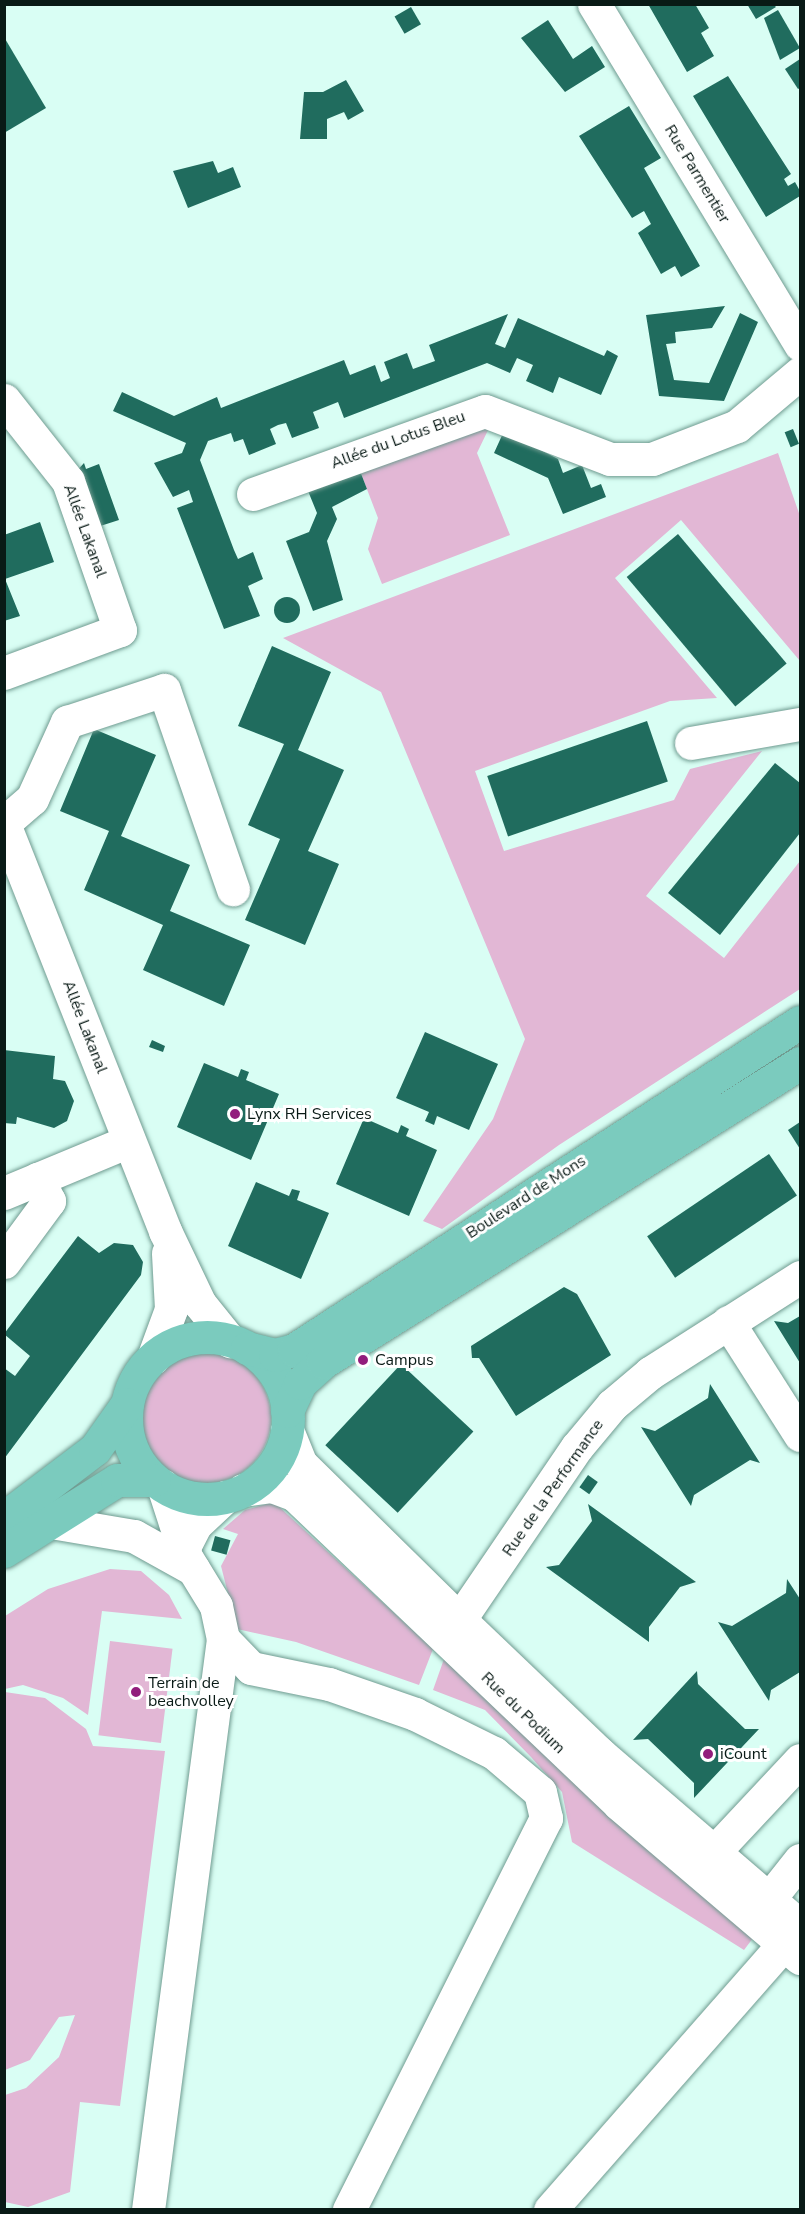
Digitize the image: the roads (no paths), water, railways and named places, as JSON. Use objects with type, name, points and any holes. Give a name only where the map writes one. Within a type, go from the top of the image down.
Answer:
[{"type":"main road","name":"Boulevard de Mons","points":[[239,1344],[275,1355],[294,1350],[801,1022]]},
{"type":"main road","name":"Boulevard de Mons","points":[[287,1420],[300,1383],[323,1362],[801,1063]]},
{"type":"main road","points":[[4,1518],[95,1449],[127,1404],[153,1358],[189,1339],[239,1344],[275,1375],[287,1420],[272,1465],[234,1494],[193,1498],[159,1483],[122,1478],[4,1551]]},
{"type":"main road","points":[[127,1404],[130,1446],[159,1483]]},
{"type":"street","name":"Rue Parmentier","points":[[594,4],[801,344]]},
{"type":"street","name":"Allée du Lotus Bleu","points":[[253,494],[485,411],[610,459],[652,459],[736,426],[801,374]]},
{"type":"street","name":"Allée Lakanal","points":[[4,400],[68,481],[120,630],[4,672]]},
{"type":"street","name":"Allée Lakanal","points":[[233,890],[164,690],[67,722],[32,800],[4,823],[165,1231],[200,1304],[239,1344]]},
{"type":"street","points":[[691,743],[801,724]]},
{"type":"street","points":[[4,1192],[129,1141]]},
{"type":"street","points":[[4,1262],[50,1201],[38,1179]]},
{"type":"street","name":"Allée Lakanal","points":[[153,1358],[171,1309],[165,1231]]},
{"type":"street","name":"Rue de la Performance","points":[[454,1631],[596,1424],[650,1373],[801,1277]]},
{"type":"street","points":[[728,1322],[801,1435]]},
{"type":"street","name":"Rue du Podium","points":[[287,1420],[301,1464],[454,1631]]},
{"type":"street","points":[[148,2210],[223,1640],[216,1606],[188,1559],[159,1483]]},
{"type":"street","name":"Rue du Podium","points":[[234,1494],[272,1486],[295,1495],[454,1631],[704,1862],[796,1939]]},
{"type":"street","points":[[188,1559],[195,1525],[234,1494]]},
{"type":"street","points":[[51,1522],[134,1536],[188,1559]]},
{"type":"street","points":[[223,1640],[251,1668],[285,1674],[415,1714],[494,1753],[540,1792],[546,1818],[349,2210]]},
{"type":"street","points":[[704,1862],[801,1760]]},
{"type":"street","points":[[769,1899],[801,1860]]},
{"type":"street","name":"Rue du Podium","points":[[704,1862],[769,1899],[796,1939]]},
{"type":"street","points":[[550,2210],[796,1939]]},
{"type":"place","name":"Lynx RH Services","points":[[235,1114]]},
{"type":"place","name":"Campus","points":[[363,1360]]},
{"type":"place","name":"Terrain de beachvolley","points":[[136,1692]]},
{"type":"place","name":"iCount","points":[[708,1754]]}]
